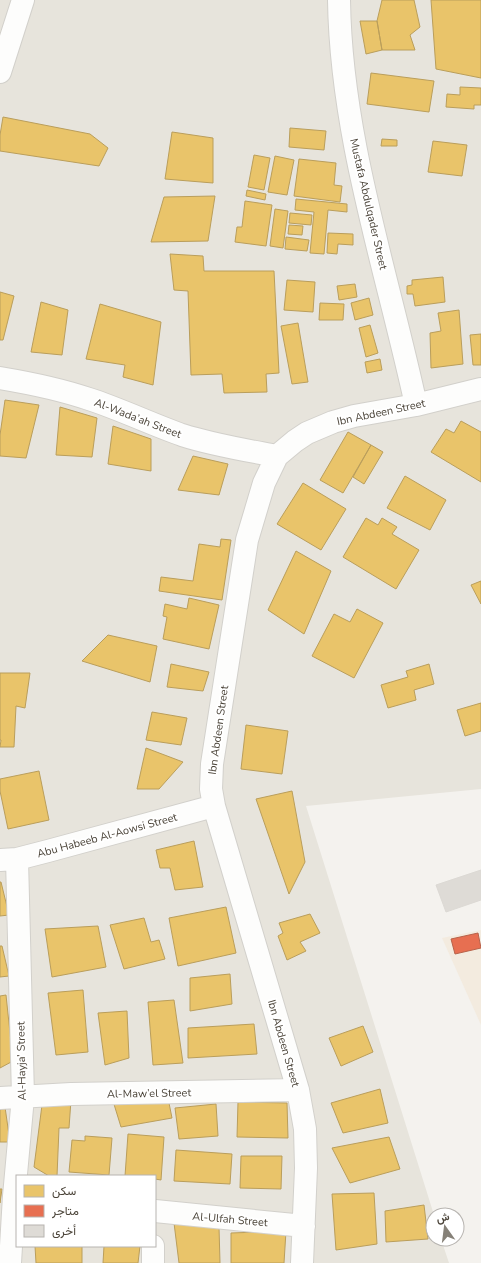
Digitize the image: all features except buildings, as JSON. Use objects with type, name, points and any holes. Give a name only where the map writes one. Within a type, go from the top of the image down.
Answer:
[{"type":"street","points":[[0,72],[23,0]]},
{"type":"street","name":"Mustafa Abdulqader Street","points":[[339,0],[340,31],[351,122],[370,216],[416,404]]},
{"type":"street","name":"Al-Wada’ah Street","points":[[0,378],[46,387],[89,399],[210,443],[277,456]]},
{"type":"street","name":"Ibn Abdeen Street","points":[[302,1263],[306,1168],[305,1129],[298,1090],[214,806],[210,776],[247,540],[264,483],[277,456],[307,433],[333,422],[354,416],[481,389]]},
{"type":"street","name":"Abu Habeeb Al-Aowsi Street","points":[[8,859],[214,806]]},
{"type":"street","name":"Al-Hayja’ Street","points":[[8,859],[23,1097],[17,1175]]},
{"type":"street","name":"Al-Maw’el Street","points":[[0,1098],[78,1094],[298,1090]]},
{"type":"street","name":"Al-Hayja’ Street","points":[[10,1263],[16,1184]]},
{"type":"street","name":"Al-Ulfah Street","points":[[156,1212],[304,1226]]},
{"type":"street","points":[[153,1247],[153,1263]]},
{"type":"shaded area","points":[[0,0],[481,0],[481,789],[306,806],[431,1207],[425,1207],[425,1247],[444,1247],[449,1263],[0,1263]]},
{"type":"shaded area","points":[[481,930],[481,1025],[442,938]]}]
